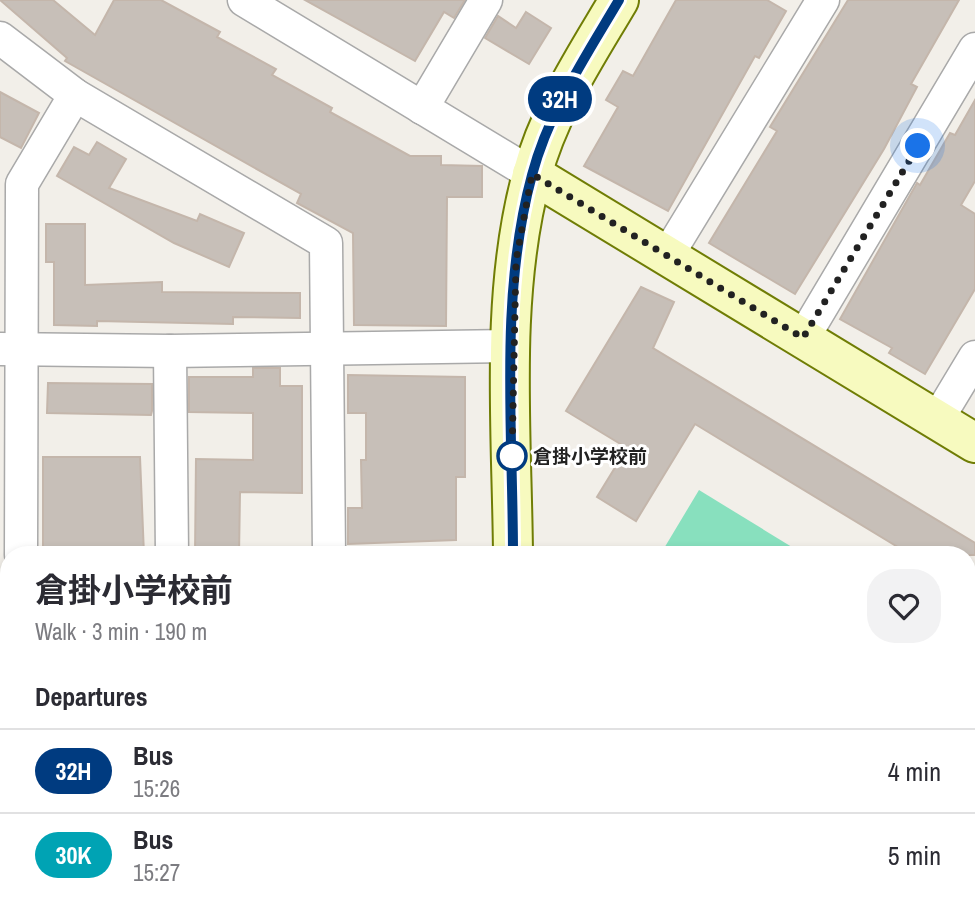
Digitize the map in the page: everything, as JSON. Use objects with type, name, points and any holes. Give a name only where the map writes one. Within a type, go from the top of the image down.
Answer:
[{"type":"street","points":[[244,0],[975,443]]},
{"type":"street","points":[[422,108],[486,0]]},
{"type":"street","points":[[513,546],[512,346],[516,261],[532,174],[561,97],[619,0]]},
{"type":"street","points":[[667,256],[823,0]]},
{"type":"street","points":[[0,38],[75,95],[326,243],[329,546]]},
{"type":"street","points":[[803,338],[975,49]]},
{"type":"street","points":[[19,546],[11,517],[12,349],[22,184],[75,95]]},
{"type":"street","points":[[12,349],[170,351],[512,346]]},
{"type":"street","points":[[170,351],[172,546]]},
{"type":"street","points":[[937,420],[975,357]]},
{"type":"green space","points":[[699,490],[790,546],[665,546]]},
{"type":"building","points":[[0,0],[53,0],[95,35],[114,0],[161,0],[220,32],[217,37],[276,69],[272,75],[332,108],[330,112],[410,156],[441,156],[441,165],[482,166],[482,197],[447,197],[446,326],[354,325],[353,233],[297,203],[301,194],[65,61],[67,58]]},
{"type":"building","points":[[305,0],[465,0],[454,18],[444,12],[415,61]]},
{"type":"building","points":[[676,0],[767,0],[786,11],[759,58],[755,56],[668,211],[584,166],[618,107],[606,100],[623,71],[633,76]]},
{"type":"building","points":[[848,0],[959,0],[911,84],[917,87],[884,149],[795,294],[709,243],[777,131],[770,127]]},
{"type":"building","points":[[526,12],[551,28],[529,64],[485,38],[498,16],[516,28]]},
{"type":"building","points":[[0,92],[39,113],[21,148],[0,137]]},
{"type":"building","points":[[975,100],[975,181],[961,205],[975,214],[975,289],[925,374],[889,353],[892,348],[840,319],[917,183],[920,185],[950,133],[955,135]]},
{"type":"building","points":[[97,142],[126,159],[109,188],[197,221],[200,214],[244,233],[229,267],[174,243],[57,176],[74,147],[89,155]]},
{"type":"building","points":[[46,224],[85,224],[85,285],[162,282],[162,292],[300,293],[300,318],[233,317],[233,324],[97,321],[97,326],[54,325],[54,262],[46,262]]},
{"type":"building","points":[[641,287],[674,302],[653,348],[975,543],[975,546],[896,546],[695,424],[636,521],[597,497],[627,448],[566,411]]},
{"type":"building","points":[[253,368],[280,368],[280,386],[302,386],[302,493],[240,492],[239,546],[195,546],[196,459],[253,460],[253,413],[189,412],[189,377],[253,377]]},
{"type":"building","points":[[348,375],[465,377],[465,477],[456,477],[456,540],[348,544],[348,508],[362,508],[361,460],[366,460],[366,413],[348,413]]},
{"type":"building","points":[[48,383],[152,384],[151,415],[47,413]]},
{"type":"building","points":[[43,457],[140,457],[144,546],[43,546]]},
{"type":"bus line","name":"32H","points":[[513,546],[512,346],[516,261],[532,174],[561,97],[619,0]]},
{"type":"place","name":"倉掛小学校前","points":[[512,456]]},
{"type":"route","points":[[512,456],[512,346],[516,261],[532,174],[803,338],[918,146]]}]
